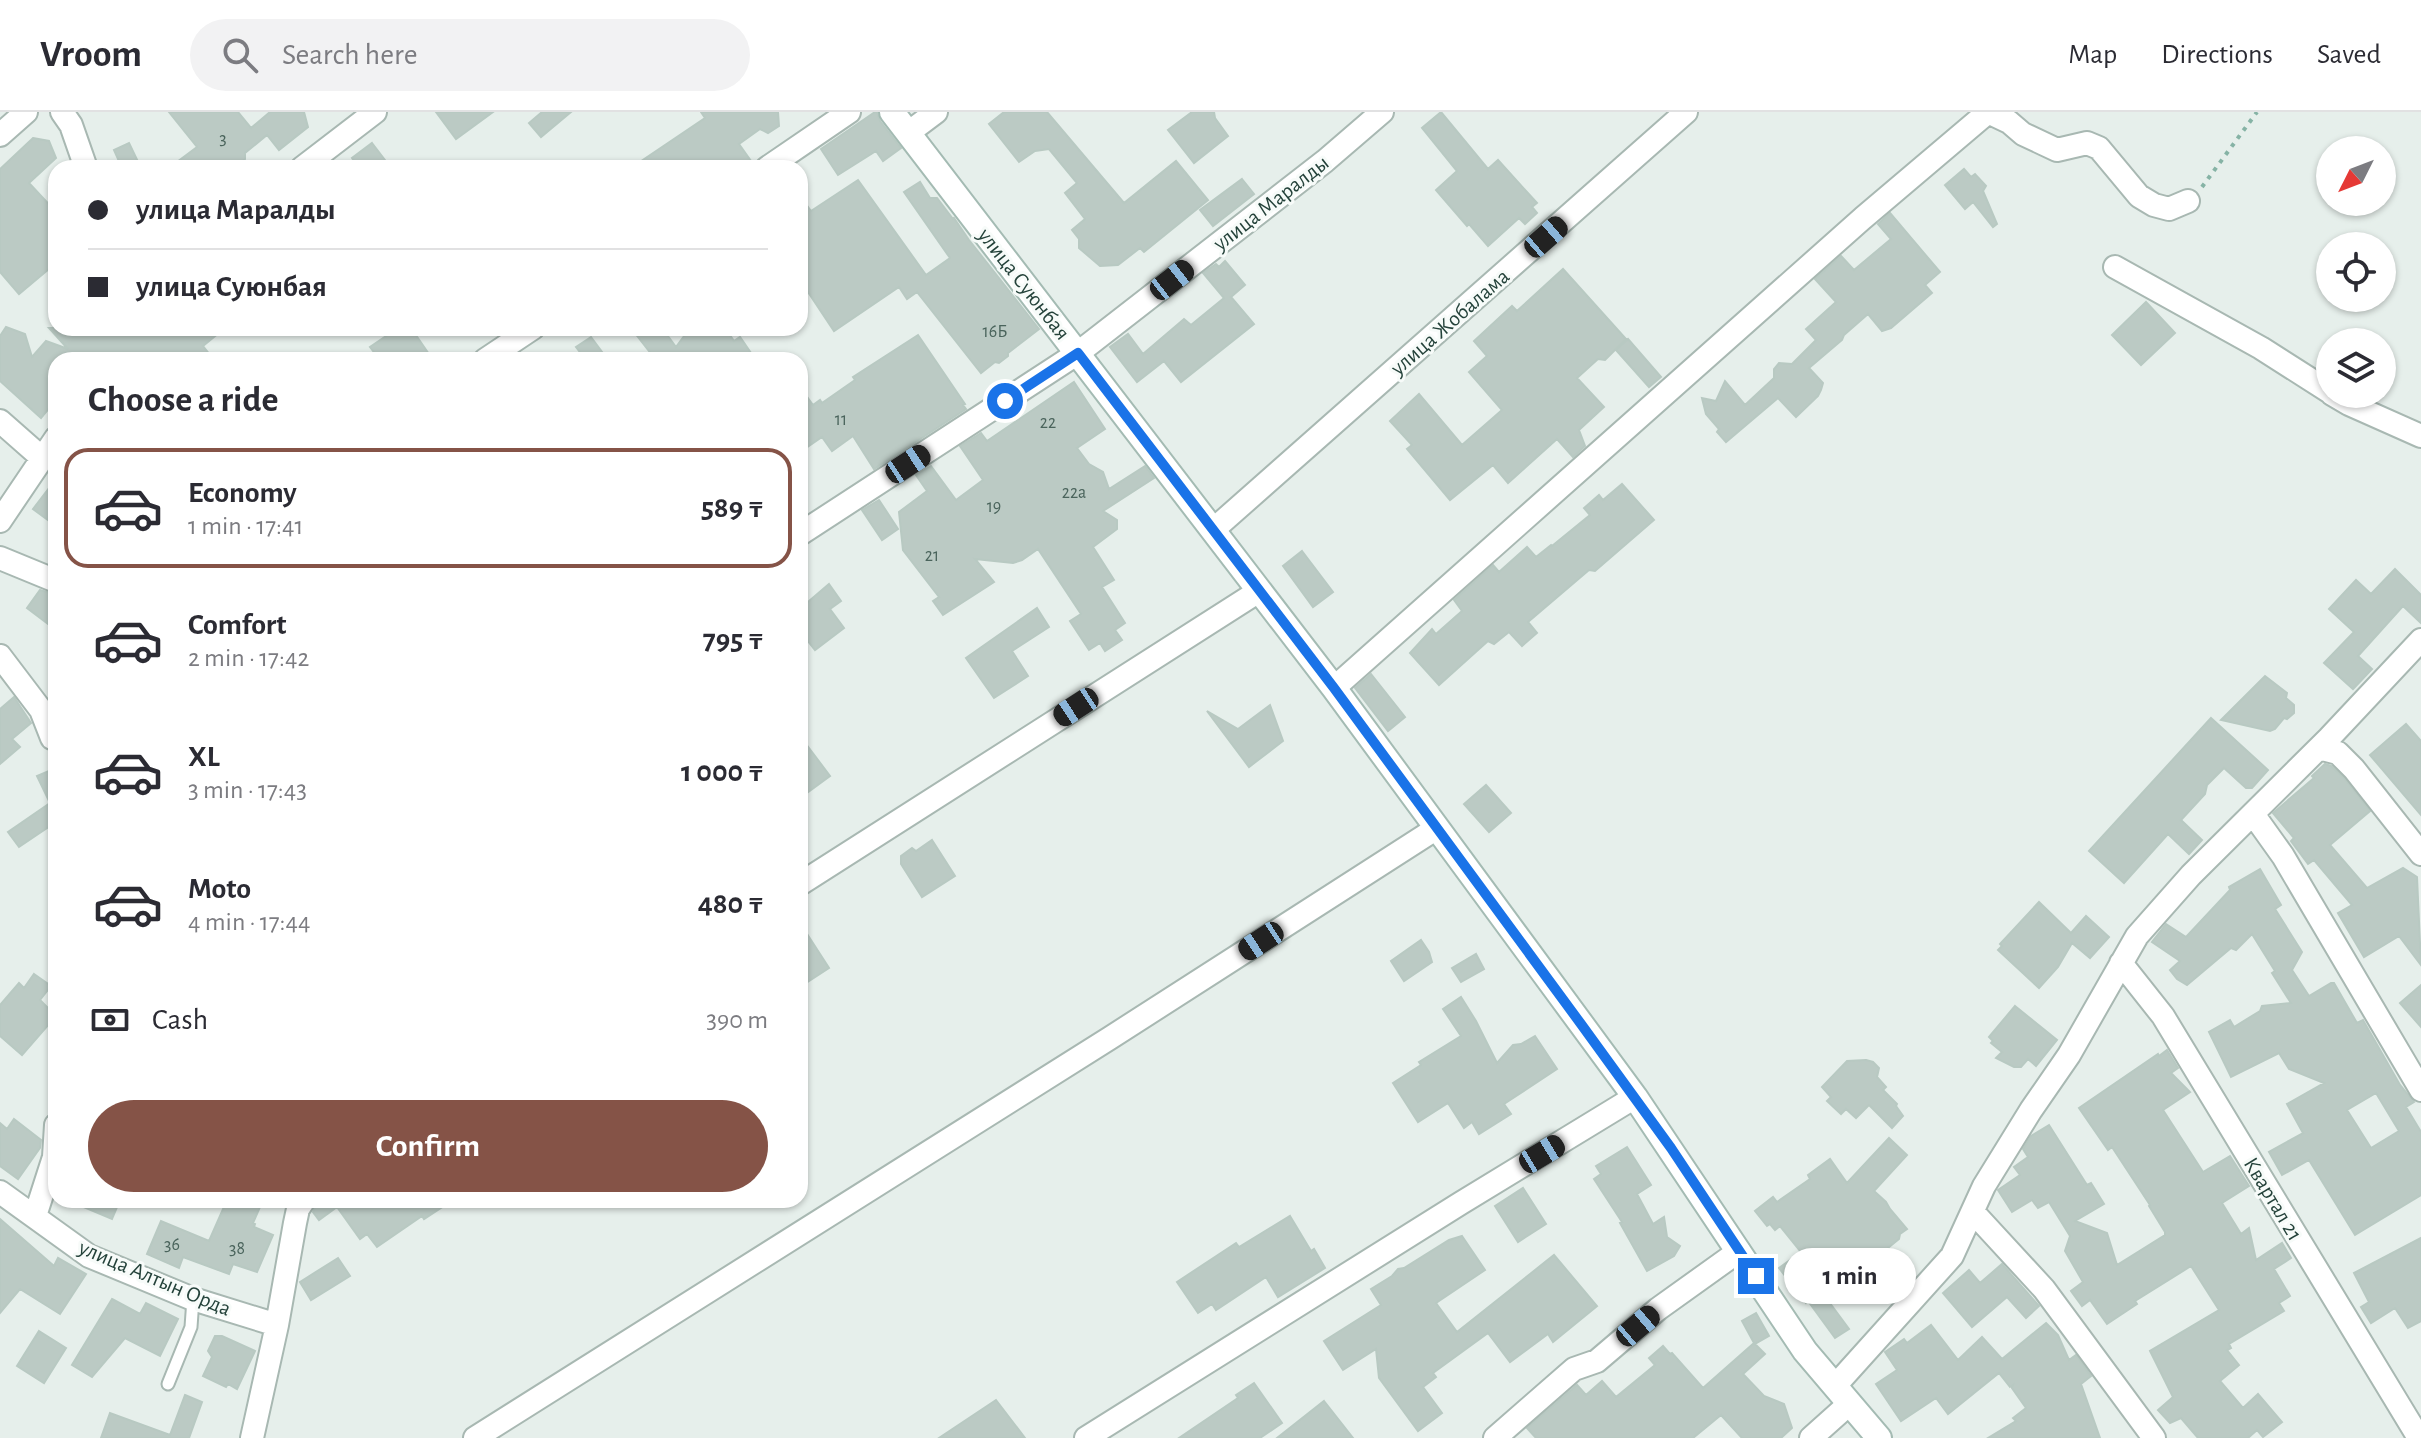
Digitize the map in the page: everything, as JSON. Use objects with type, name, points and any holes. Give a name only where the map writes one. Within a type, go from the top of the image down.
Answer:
[{"type":"street","points":[[0,135],[26,112]]},
{"type":"street","points":[[62,112],[71,125],[83,160]]},
{"type":"street","points":[[312,160],[375,112]]},
{"type":"street","points":[[779,160],[849,112]]},
{"type":"street","name":"улица Суюнбая","points":[[892,112],[1334,688],[1635,1097],[1805,1351],[1879,1438]]},
{"type":"street","points":[[908,133],[936,112]]},
{"type":"street","name":"улица Маралды","points":[[808,529],[1078,353],[1325,161],[1382,112]]},
{"type":"street","name":"улица Жобалама","points":[[1213,530],[1686,112]]},
{"type":"street","points":[[1334,688],[1863,218],[1988,112],[2057,150],[2087,143],[2099,148],[2139,196],[2154,205],[2169,209],[2188,201]]},
{"type":"street","points":[[2115,267],[2261,348],[2316,383]]},
{"type":"street","points":[[497,352],[521,336]]},
{"type":"street","points":[[2358,408],[2421,436]]},
{"type":"street","points":[[0,421],[42,458]]},
{"type":"street","points":[[0,521],[48,449]]},
{"type":"street","points":[[0,558],[48,578]]},
{"type":"street","points":[[808,879],[1259,591]]},
{"type":"street","points":[[1811,1438],[1952,1256],[1984,1186],[2069,1055],[2137,936],[2191,875],[2319,748],[2421,640]]},
{"type":"street","points":[[0,656],[41,710],[48,728]]},
{"type":"street","points":[[2319,748],[2338,753],[2354,769],[2421,854]]},
{"type":"street","points":[[2253,814],[2283,856],[2421,1090]]},
{"type":"street","points":[[475,1438],[1437,828]]},
{"type":"street","name":"Квартал 21","points":[[2121,963],[2163,1016],[2419,1438]]},
{"type":"street","points":[[1086,1438],[1635,1097]]},
{"type":"street","points":[[35,1216],[48,1176]]},
{"type":"street","name":"улица Алтын Орда","points":[[0,1192],[89,1256],[193,1299],[277,1325]]},
{"type":"street","points":[[252,1438],[299,1208]]},
{"type":"street","points":[[1973,1212],[2044,1289],[2154,1438]]},
{"type":"street","points":[[1495,1438],[1574,1369],[1597,1361],[1658,1309],[1739,1251]]},
{"type":"lane","points":[[168,1384],[191,1327],[193,1299]]},
{"type":"path","points":[[2188,201],[2257,112]]},
{"type":"building","points":[[169,112],[238,112],[251,128],[270,112],[304,112],[308,127],[279,150],[267,135],[245,153],[244,160],[180,160],[197,147]]},
{"type":"building","points":[[436,112],[493,112],[456,139]]},
{"type":"building","points":[[542,112],[571,112],[541,137],[529,123]]},
{"type":"building","points":[[701,112],[778,112],[779,126],[768,133],[760,129],[739,144],[750,160],[643,160],[705,118]]},
{"type":"building","points":[[875,112],[901,148],[883,161],[876,151],[838,175],[821,149]]},
{"type":"building","points":[[1004,112],[1047,112],[1124,203],[1176,161],[1208,200],[1144,252],[1140,248],[1118,265],[1100,266],[1079,248],[1079,239],[1072,230],[1085,219],[1065,193],[1077,183],[1049,149],[1035,151],[1019,162],[989,124]]},
{"type":"building","points":[[1192,112],[1214,112],[1228,136],[1194,163],[1168,130]]},
{"type":"building","points":[[1441,112],[1488,169],[1498,160],[1537,203],[1532,207],[1537,213],[1525,224],[1519,218],[1488,246],[1436,190],[1457,171],[1422,128]]},
{"type":"building","points":[[33,138],[49,141],[56,158],[48,160],[48,165],[29,183],[48,203],[48,270],[19,294],[0,272],[0,169]]},
{"type":"building","points":[[129,143],[137,160],[118,160],[114,150]]},
{"type":"building","points":[[372,143],[385,160],[353,160],[352,158]]},
{"type":"building","points":[[1964,169],[1971,177],[1975,174],[1986,186],[1983,191],[1997,224],[1993,227],[1973,202],[1965,209],[1945,185]]},
{"type":"building","points":[[1242,179],[1254,194],[1213,226],[1200,210]]},
{"type":"building","points":[[858,180],[926,275],[950,258],[904,192],[920,182],[930,198],[937,198],[954,218],[1039,329],[999,363],[995,362],[981,373],[917,292],[907,299],[899,287],[834,331],[808,292],[808,207],[811,211]]},
{"type":"building","points":[[1890,213],[1940,272],[1925,285],[1932,293],[1891,328],[1882,331],[1868,314],[1844,335],[1809,368],[1823,383],[1818,396],[1796,417],[1778,398],[1726,442],[1706,414],[1702,398],[1716,401],[1725,381],[1745,405],[1774,378],[1774,369],[1779,363],[1792,364],[1816,340],[1806,329],[1836,302],[1815,279],[1841,256],[1854,270],[1891,239],[1878,224]]},
{"type":"building","points":[[1225,261],[1245,285],[1231,297],[1254,324],[1181,382],[1164,361],[1137,382],[1110,347],[1128,334],[1143,354],[1184,319],[1191,325],[1224,298],[1203,273]]},
{"type":"building","points":[[1563,269],[1626,339],[1605,360],[1598,359],[1577,378],[1604,407],[1579,430],[1585,446],[1573,457],[1557,439],[1508,483],[1493,465],[1450,500],[1407,449],[1412,445],[1390,421],[1419,394],[1462,445],[1502,410],[1469,372],[1487,356],[1474,341],[1512,306],[1517,311]]},
{"type":"building","points":[[2146,302],[2175,333],[2141,365],[2112,335]]},
{"type":"building","points":[[6,327],[25,334],[32,357],[46,341],[68,349],[56,336],[215,336],[203,346],[208,352],[48,352],[48,410],[41,418],[0,381],[0,336]]},
{"type":"building","points":[[918,335],[966,409],[874,469],[853,436],[832,451],[822,437],[808,447],[808,398],[813,405],[820,400],[822,403],[855,380],[853,377]]},
{"type":"building","points":[[386,336],[416,336],[428,352],[374,352],[370,347]]},
{"type":"building","points":[[637,336],[668,336],[676,347],[684,336],[731,336],[734,341],[740,337],[750,352],[650,352]]},
{"type":"building","points":[[591,337],[602,352],[580,352],[576,347]]},
{"type":"building","points":[[1628,339],[1661,377],[1649,387],[1616,350]]},
{"type":"building","points":[[1074,382],[1105,429],[1077,448],[1089,464],[1103,472],[1109,489],[1145,466],[1154,478],[1103,511],[1117,520],[1117,529],[1093,547],[1114,580],[1102,587],[1125,623],[1115,630],[1122,640],[1105,651],[1100,643],[1089,650],[1070,621],[1081,614],[1038,549],[1013,563],[975,559],[994,582],[943,615],[933,601],[939,597],[903,550],[899,512],[927,491],[916,475],[931,466],[956,500],[983,480],[960,446],[981,433],[987,441]]},
{"type":"building","points":[[1622,484],[1654,520],[1595,571],[1589,570],[1528,622],[1537,633],[1522,646],[1509,632],[1494,644],[1488,641],[1439,685],[1410,653],[1432,629],[1436,634],[1462,611],[1454,600],[1493,565],[1499,572],[1527,547],[1536,557],[1552,546],[1590,515],[1584,508],[1599,495],[1603,500]]},
{"type":"building","points":[[48,489],[48,520],[33,509]]},
{"type":"building","points":[[879,500],[898,529],[882,540],[862,510]]},
{"type":"building","points":[[1302,551],[1333,592],[1313,607],[1283,566]]},
{"type":"building","points":[[2395,569],[2421,595],[2421,623],[2403,606],[2358,656],[2372,669],[2353,689],[2324,663],[2354,632],[2329,609],[2356,580],[2371,594]]},
{"type":"building","points":[[829,584],[841,601],[830,609],[844,628],[815,650],[808,641],[808,602]]},
{"type":"building","points":[[40,590],[48,592],[48,624],[27,608]]},
{"type":"building","points":[[1037,608],[1049,627],[1012,651],[1028,676],[994,698],[966,658]]},
{"type":"building","points":[[1371,674],[1405,717],[1388,731],[1355,688]]},
{"type":"building","points":[[2265,676],[2287,693],[2286,698],[2294,705],[2294,713],[2270,731],[2221,720]]},
{"type":"building","points":[[14,697],[31,723],[12,739],[20,747],[0,764],[0,709]]},
{"type":"building","points":[[1270,705],[1283,741],[1249,767],[1207,711],[1238,729]]},
{"type":"building","points":[[2211,718],[2268,770],[2252,788],[2246,788],[2224,768],[2181,820],[2202,840],[2189,854],[2168,834],[2124,883],[2089,851]]},
{"type":"building","points":[[2406,724],[2421,741],[2421,815],[2370,755]]},
{"type":"building","points":[[808,747],[830,776],[808,792]]},
{"type":"building","points":[[2325,764],[2344,778],[2370,811],[2330,845],[2367,888],[2403,868],[2417,877],[2421,965],[2399,936],[2364,957],[2338,913],[2352,905],[2314,860],[2308,864],[2291,841],[2294,838],[2273,813],[2314,778],[2312,776]]},
{"type":"building","points":[[48,771],[48,799],[37,776]]},
{"type":"building","points":[[1486,785],[1511,813],[1489,832],[1464,804]]},
{"type":"building","points":[[48,804],[48,827],[19,847],[8,832]]},
{"type":"building","points":[[932,840],[955,876],[922,897],[901,864],[901,856],[912,848],[916,851]]},
{"type":"building","points":[[2260,869],[2281,905],[2275,909],[2302,952],[2292,970],[2309,996],[2334,983],[2357,1023],[2363,1020],[2400,1085],[2414,1102],[2406,1107],[2421,1132],[2421,1195],[2355,1235],[2309,1160],[2282,1175],[2269,1152],[2303,1133],[2287,1104],[2324,1083],[2289,1069],[2279,1053],[2231,1077],[2209,1032],[2230,1020],[2234,1027],[2260,1011],[2262,1006],[2291,1003],[2252,934],[2236,950],[2231,948],[2187,985],[2170,970],[2180,961],[2152,942],[2166,924],[2186,937],[2230,890],[2229,887]],"holes":[[[2376,1093],[2399,1131],[2371,1148],[2347,1110]]]},
{"type":"building","points":[[2039,902],[2071,933],[2086,916],[2109,937],[2090,958],[2072,943],[2058,967],[2039,988],[1998,950]]},
{"type":"building","points":[[808,935],[829,968],[808,982]]},
{"type":"building","points":[[1421,940],[1432,962],[1404,981],[1391,961]]},
{"type":"building","points":[[1476,954],[1484,969],[1461,982],[1452,968]]},
{"type":"building","points":[[34,974],[48,984],[48,990],[40,1000],[48,1008],[48,1025],[22,1055],[0,1036],[0,1005],[19,983],[24,988]]},
{"type":"building","points":[[2421,985],[2421,1027],[2400,1003]]},
{"type":"building","points":[[1461,997],[1497,1063],[1513,1045],[1535,1036],[1557,1069],[1504,1104],[1511,1114],[1479,1134],[1472,1122],[1464,1128],[1448,1103],[1418,1122],[1393,1083],[1421,1065],[1419,1062],[1461,1036],[1443,1009]]},
{"type":"building","points":[[2015,1006],[2057,1040],[2036,1066],[2028,1059],[2021,1067],[2014,1067],[1996,1058],[2002,1052],[1991,1043],[1993,1041],[1989,1037]]},
{"type":"building","points":[[2167,1050],[2178,1068],[2171,1073],[2190,1092],[2163,1110],[2203,1172],[2230,1156],[2249,1186],[2222,1203],[2241,1234],[2249,1228],[2256,1260],[2282,1243],[2291,1258],[2274,1269],[2290,1296],[2279,1303],[2284,1311],[2229,1344],[2231,1348],[2227,1350],[2239,1365],[2220,1381],[2243,1408],[2258,1394],[2282,1422],[2263,1437],[2257,1430],[2248,1438],[2198,1438],[2181,1418],[2170,1423],[2158,1410],[2173,1397],[2150,1351],[2219,1310],[2191,1266],[2135,1301],[2137,1304],[2107,1324],[2090,1300],[2082,1306],[2071,1291],[2083,1282],[2065,1251],[2070,1236],[2049,1202],[2038,1208],[2032,1200],[2012,1212],[1998,1190],[2020,1175],[2014,1167],[2028,1157],[2023,1149],[2031,1136],[2049,1125],[2087,1185],[2091,1183],[2104,1204],[2075,1221],[2107,1233],[2117,1265],[2165,1235],[2150,1205],[2112,1147],[2108,1150],[2079,1108]]},
{"type":"building","points":[[1866,1060],[1879,1068],[1877,1077],[1886,1087],[1883,1090],[1897,1104],[1903,1116],[1892,1128],[1869,1105],[1856,1118],[1846,1109],[1841,1114],[1827,1101],[1831,1097],[1822,1087],[1847,1061]]},
{"type":"building","points":[[14,1119],[41,1140],[40,1148],[18,1179],[0,1166],[0,1123],[7,1129]]},
{"type":"building","points":[[1889,1138],[1907,1155],[1874,1191],[1907,1229],[1867,1265],[1855,1249],[1818,1279],[1825,1287],[1821,1291],[1849,1329],[1835,1338],[1779,1268],[1801,1252],[1780,1226],[1775,1230],[1770,1224],[1767,1226],[1755,1211],[1773,1197],[1777,1202],[1810,1179],[1808,1175],[1830,1159],[1847,1183]]},
{"type":"building","points":[[1627,1147],[1651,1185],[1637,1194],[1653,1224],[1664,1217],[1667,1237],[1680,1246],[1674,1256],[1647,1271],[1622,1222],[1594,1179],[1601,1174],[1596,1166]]},
{"type":"building","points":[[1523,1188],[1546,1224],[1518,1242],[1495,1206]]},
{"type":"building","points":[[86,1208],[117,1208],[112,1219]]},
{"type":"building","points":[[223,1208],[260,1208],[254,1227],[273,1235],[257,1272],[233,1264],[229,1274],[183,1257],[179,1268],[147,1254],[161,1221],[209,1241]]},
{"type":"building","points":[[315,1208],[336,1208],[319,1220],[313,1212]]},
{"type":"building","points":[[338,1208],[441,1208],[424,1219],[422,1216],[377,1247],[367,1234],[360,1239]]},
{"type":"building","points":[[1290,1216],[1325,1268],[1278,1297],[1266,1277],[1216,1310],[1212,1304],[1198,1313],[1177,1282],[1236,1243],[1239,1247]]},
{"type":"building","points":[[0,1219],[54,1266],[58,1258],[86,1274],[60,1314],[20,1289],[0,1313]]},
{"type":"building","points":[[1462,1236],[1485,1270],[1436,1303],[1457,1332],[1554,1255],[1597,1306],[1553,1342],[1548,1334],[1510,1362],[1488,1333],[1433,1373],[1436,1377],[1423,1387],[1442,1413],[1418,1431],[1379,1378],[1376,1349],[1343,1370],[1324,1341],[1381,1305],[1371,1289],[1398,1269],[1449,1240]]},
{"type":"building","points":[[2421,1238],[2421,1321],[2408,1328],[2395,1308],[2371,1323],[2361,1307],[2369,1302],[2354,1273]]},
{"type":"building","points":[[338,1258],[350,1276],[311,1300],[300,1282]]},
{"type":"building","points":[[2002,1264],[2039,1306],[2026,1318],[2007,1297],[1972,1327],[1943,1293],[1969,1270],[1980,1283]]},
{"type":"building","points":[[112,1299],[140,1314],[146,1303],[178,1319],[160,1356],[125,1338],[92,1377],[72,1365]]},
{"type":"building","points":[[1756,1313],[1769,1336],[1755,1344],[1765,1354],[1743,1374],[1764,1396],[1784,1404],[1792,1428],[1781,1438],[1742,1438],[1721,1415],[1693,1438],[1536,1438],[1527,1428],[1577,1385],[1586,1395],[1602,1381],[1616,1397],[1655,1365],[1649,1358],[1663,1346],[1703,1388],[1754,1343],[1742,1321]]},
{"type":"building","points":[[2046,1323],[2058,1335],[2069,1360],[2076,1355],[2091,1376],[2081,1384],[2100,1438],[1988,1438],[2016,1421],[2013,1418],[2026,1408],[2013,1385],[2010,1387],[1999,1373],[1948,1414],[1936,1398],[1901,1421],[1876,1384],[1897,1370],[1885,1352],[1904,1339],[1907,1343],[1931,1325],[1958,1360],[1982,1337],[2002,1359]]},
{"type":"building","points":[[39,1331],[66,1348],[44,1383],[17,1366]]},
{"type":"building","points":[[215,1336],[222,1336],[255,1351],[237,1389],[203,1376],[212,1357],[208,1351]]},
{"type":"building","points":[[1254,1383],[1282,1423],[1260,1438],[1179,1438],[1238,1398],[1236,1395]]},
{"type":"building","points":[[185,1395],[202,1402],[189,1438],[101,1438],[110,1413],[170,1435]]},
{"type":"building","points":[[996,1400],[1025,1438],[939,1438]]},
{"type":"building","points":[[1324,1401],[1353,1438],[1277,1438]]},
{"type":"route","points":[[1005,401],[1078,353],[1334,688],[1635,1097],[1756,1276]]}]
